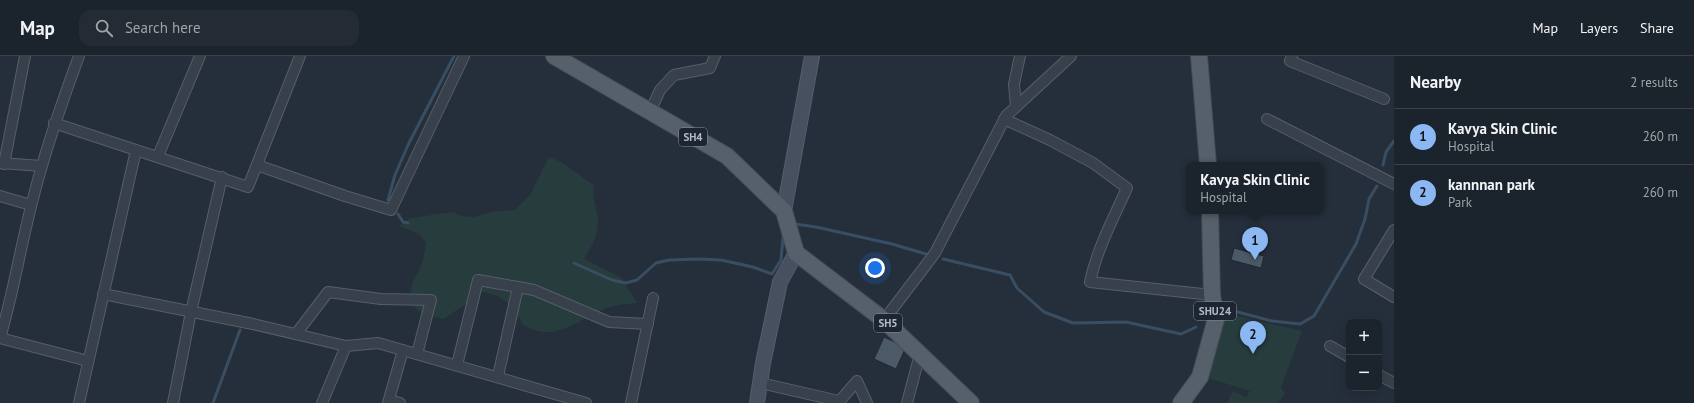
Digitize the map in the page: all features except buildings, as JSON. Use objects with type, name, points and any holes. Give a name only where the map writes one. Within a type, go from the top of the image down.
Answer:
[{"type":"main road","name":"SH4","points":[[554,56],[727,156],[784,211],[796,252]]},
{"type":"main road","points":[[784,211],[812,56]]},
{"type":"main road","points":[[1198,56],[1208,162]]},
{"type":"main road","name":"SHU24","points":[[1181,403],[1200,377],[1216,319],[1212,295],[1210,214]]},
{"type":"main road","points":[[757,403],[780,282],[796,252]]},
{"type":"main road","name":"SH5","points":[[796,252],[884,320],[971,403]]},
{"type":"street","points":[[25,56],[2,164],[42,166]]},
{"type":"street","points":[[80,56],[54,122],[31,205],[11,300],[0,338],[88,361]]},
{"type":"street","points":[[158,156],[200,56]]},
{"type":"street","points":[[54,122],[222,177],[248,187],[300,56]]},
{"type":"street","points":[[257,164],[345,196],[391,210],[464,56]]},
{"type":"street","points":[[650,112],[660,90],[674,75],[710,68],[715,56]]},
{"type":"street","points":[[1016,107],[1014,84],[1020,56]]},
{"type":"street","points":[[884,320],[934,253],[1004,119],[1071,56]]},
{"type":"street","points":[[1292,56],[1290,61],[1384,99]]},
{"type":"street","points":[[1004,119],[1050,140],[1093,163],[1127,188],[1094,264],[1090,282],[1212,295]]},
{"type":"street","points":[[1267,119],[1394,184]]},
{"type":"street","points":[[79,403],[136,150]]},
{"type":"street","points":[[172,403],[222,177]]},
{"type":"street","points":[[0,196],[31,205]]},
{"type":"street","points":[[1394,230],[1364,279],[1394,297]]},
{"type":"street","points":[[457,365],[478,280],[534,290],[609,322],[648,324]]},
{"type":"street","points":[[498,376],[518,287]]},
{"type":"street","points":[[296,334],[328,292],[381,299],[431,300],[417,354]]},
{"type":"street","points":[[103,294],[296,334],[346,346],[378,343],[498,376],[582,402]]},
{"type":"street","points":[[631,403],[653,298]]},
{"type":"street","points":[[322,403],[346,346]]},
{"type":"street","points":[[1330,346],[1346,355]]},
{"type":"street","points":[[400,403],[389,402],[402,350]]},
{"type":"street","points":[[907,403],[920,354]]},
{"type":"street","points":[[1382,377],[1394,383]]},
{"type":"street","points":[[760,383],[838,402],[857,381],[867,403]]},
{"type":"green space","points":[[549,157],[561,162],[594,185],[593,189],[598,225],[593,243],[584,259],[621,277],[637,303],[622,304],[611,307],[597,312],[568,328],[547,332],[536,331],[525,326],[515,311],[507,303],[488,293],[482,292],[444,319],[427,315],[416,308],[411,296],[411,289],[414,279],[420,269],[426,243],[419,234],[399,226],[411,218],[453,212],[461,216],[474,217],[492,212],[515,210],[530,195]]},
{"type":"green space","points":[[1221,312],[1302,331],[1281,387],[1285,394],[1278,403],[1227,403],[1233,391],[1246,397],[1250,391],[1208,378]]},
{"type":"waterway","points":[[388,200],[395,175],[408,145],[454,56]]},
{"type":"waterway","points":[[1383,165],[1386,152],[1394,141]]},
{"type":"waterway","points":[[1234,311],[1272,321],[1300,324],[1314,316],[1356,244],[1365,219],[1369,199],[1377,186]]},
{"type":"waterway","points":[[398,214],[403,222],[408,223]]},
{"type":"waterway","points":[[795,224],[816,227],[892,244],[926,254]]},
{"type":"waterway","points":[[574,263],[612,280],[626,283],[637,280],[656,263],[669,260],[721,260],[753,267],[772,274],[781,260],[783,237]]},
{"type":"waterway","points":[[943,259],[1010,275],[1017,288],[1044,312],[1073,323],[1126,322],[1181,334],[1196,327]]},
{"type":"waterway","points":[[213,403],[240,330]]},
{"type":"place","name":"Kavya Skin Clinic","points":[[1255,260]]},
{"type":"place","name":"kannnan park","points":[[1253,354]]}]
